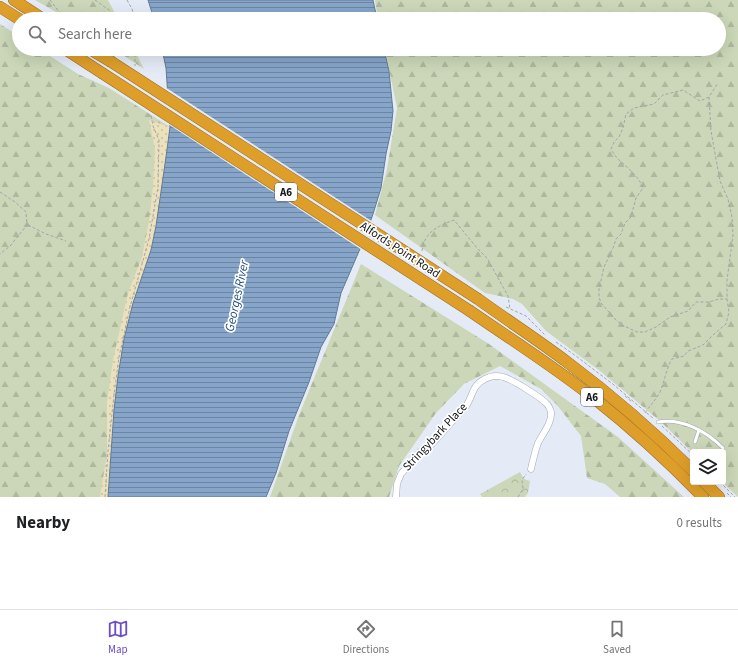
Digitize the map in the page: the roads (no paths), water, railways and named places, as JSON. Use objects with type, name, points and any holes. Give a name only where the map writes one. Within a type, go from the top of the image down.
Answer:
[{"type":"highway","points":[[14,0],[32,12]]},
{"type":"highway","points":[[0,7],[12,15]]},
{"type":"highway","name":"Alfords Point Road","points":[[76,56],[470,311],[557,370],[614,414],[660,455],[703,497]]},
{"type":"highway","name":"Alfords Point Road","points":[[102,56],[478,299],[507,312],[553,352],[602,389],[690,468]]},
{"type":"highway","points":[[707,485],[719,497]]},
{"type":"street","name":"Stringybark Place","points":[[396,497],[398,480],[404,471],[420,452],[432,444],[466,406],[470,400],[472,391],[477,385],[486,378],[494,376],[502,376],[510,379],[543,401],[549,407],[551,414],[549,422],[534,454],[531,469]]},
{"type":"lane","points":[[498,330],[507,312]]},
{"type":"lane","points":[[658,422],[685,424],[713,438],[723,448]]},
{"type":"lane","points":[[695,442],[699,430]]},
{"type":"water","points":[[148,0],[373,0],[376,12],[152,12]]},
{"type":"water","name":"Georges River","points":[[163,56],[386,56],[389,71],[393,111],[381,188],[363,242],[341,293],[334,324],[321,347],[266,497],[108,497],[114,410],[124,339],[133,303],[151,250],[156,226],[170,127],[166,68]]}]
